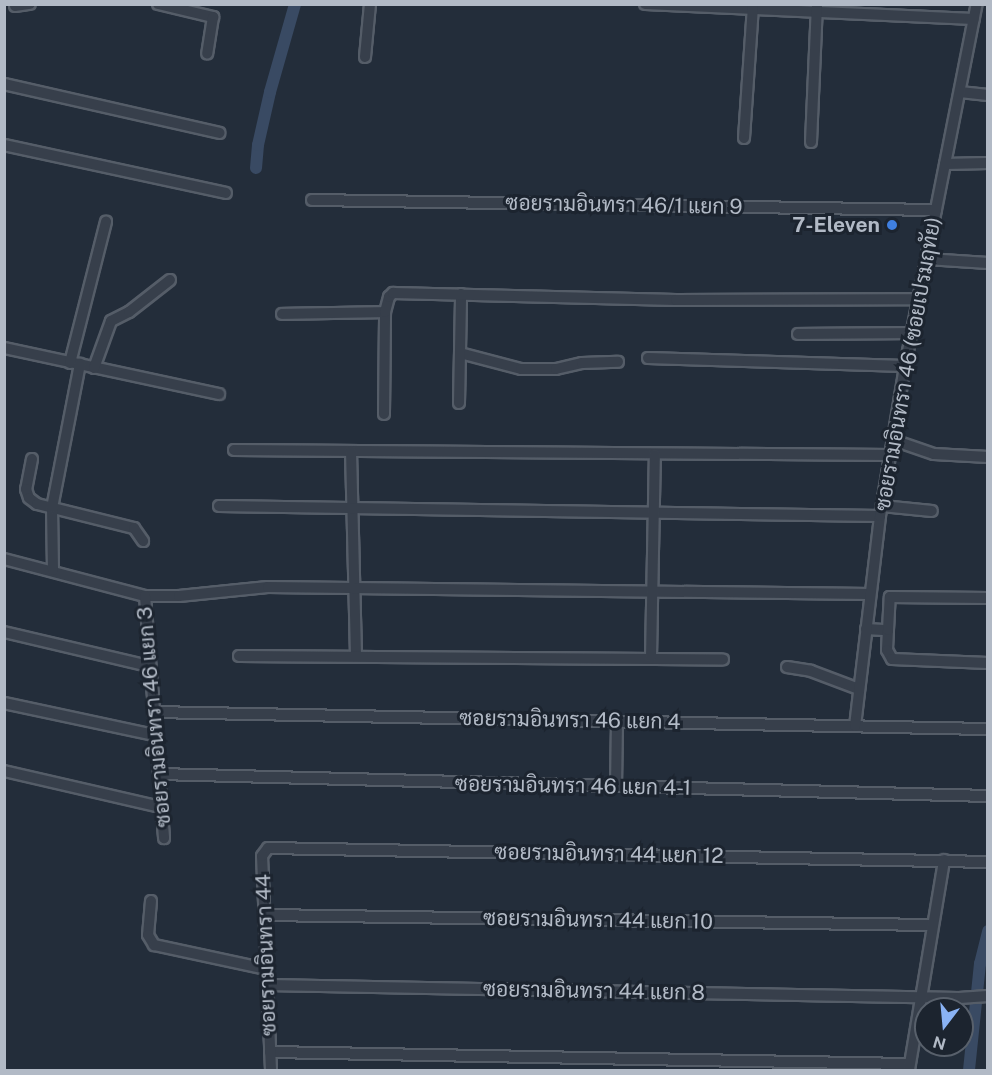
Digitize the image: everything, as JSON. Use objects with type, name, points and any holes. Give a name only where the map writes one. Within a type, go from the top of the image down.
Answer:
[{"type":"street","points":[[15,6],[30,4]]},
{"type":"street","points":[[158,4],[213,17],[207,54]]},
{"type":"street","points":[[365,57],[370,4]]},
{"type":"street","points":[[645,4],[881,10],[974,19]]},
{"type":"street","name":"ซอยรามอินทรา 46 (ซอยเปรมฤทัย)","points":[[855,726],[881,511],[905,366],[977,4]]},
{"type":"street","points":[[744,138],[753,8]]},
{"type":"street","points":[[811,142],[816,9]]},
{"type":"street","points":[[4,84],[220,134]]},
{"type":"street","points":[[960,92],[987,95]]},
{"type":"street","points":[[4,145],[226,193]]},
{"type":"street","points":[[945,164],[987,163]]},
{"type":"street","name":"ซอยรามอินทรา 46/1 แยก 9","points":[[312,200],[936,210]]},
{"type":"street","points":[[53,570],[52,508],[75,363],[106,222]]},
{"type":"street","points":[[927,259],[987,263]]},
{"type":"street","points":[[94,368],[111,321],[129,312],[170,280]]},
{"type":"street","points":[[384,414],[385,312],[388,297],[393,293],[676,300],[919,299]]},
{"type":"street","points":[[459,403],[461,294]]},
{"type":"street","points":[[282,314],[385,312]]},
{"type":"street","points":[[798,334],[912,333]]},
{"type":"street","points":[[4,348],[219,394]]},
{"type":"street","points":[[460,353],[521,369],[556,369],[582,363],[618,362]]},
{"type":"street","points":[[648,358],[905,366]]},
{"type":"street","points":[[893,440],[934,454],[987,457]]},
{"type":"street","points":[[234,450],[890,455]]},
{"type":"street","points":[[351,451],[356,656]]},
{"type":"street","points":[[651,657],[656,454]]},
{"type":"street","points":[[32,459],[26,489],[29,498],[37,504],[134,528],[143,541]]},
{"type":"street","points":[[219,506],[654,512],[932,511]]},
{"type":"street","points":[[4,559],[145,596],[195,595],[247,587],[870,594]]},
{"type":"street","name":"ซอยรามอินทรา 46 แยก 3","points":[[145,596],[164,838]]},
{"type":"street","points":[[987,598],[890,597],[887,650],[892,658],[987,663]]},
{"type":"street","points":[[866,629],[888,630]]},
{"type":"street","points":[[4,632],[149,666]]},
{"type":"street","points":[[239,656],[723,658]]},
{"type":"street","points":[[787,667],[811,671],[859,689]]},
{"type":"street","points":[[4,703],[155,735]]},
{"type":"street","name":"ซอยรามอินทรา 46 แยก 4","points":[[153,712],[987,729]]},
{"type":"street","points":[[616,786],[618,721]]},
{"type":"street","points":[[4,771],[160,807]]},
{"type":"street","name":"ซอยรามอินทรา 46 แยก 4-1","points":[[159,774],[987,796]]},
{"type":"street","name":"ซอยรามอินทรา 44 แยก 12","points":[[274,848],[987,862]]},
{"type":"street","name":"ซอยรามอินทรา 44","points":[[271,1071],[262,856],[265,849],[274,848]]},
{"type":"street","points":[[921,997],[944,860]]},
{"type":"street","points":[[151,901],[148,935],[154,945],[266,969]]},
{"type":"street","name":"ซอยรามอินทรา 44 แยก 10","points":[[265,915],[932,925]]},
{"type":"street","name":"ซอยรามอินทรา 44 แยก 8","points":[[267,985],[921,997]]},
{"type":"street","points":[[270,1052],[909,1067],[914,1038]]},
{"type":"waterway","points":[[256,168],[258,145],[270,92],[295,4]]},
{"type":"waterway","points":[[969,1070],[980,964],[988,931]]},
{"type":"place","name":"7-Eleven","points":[[892,225]]}]
